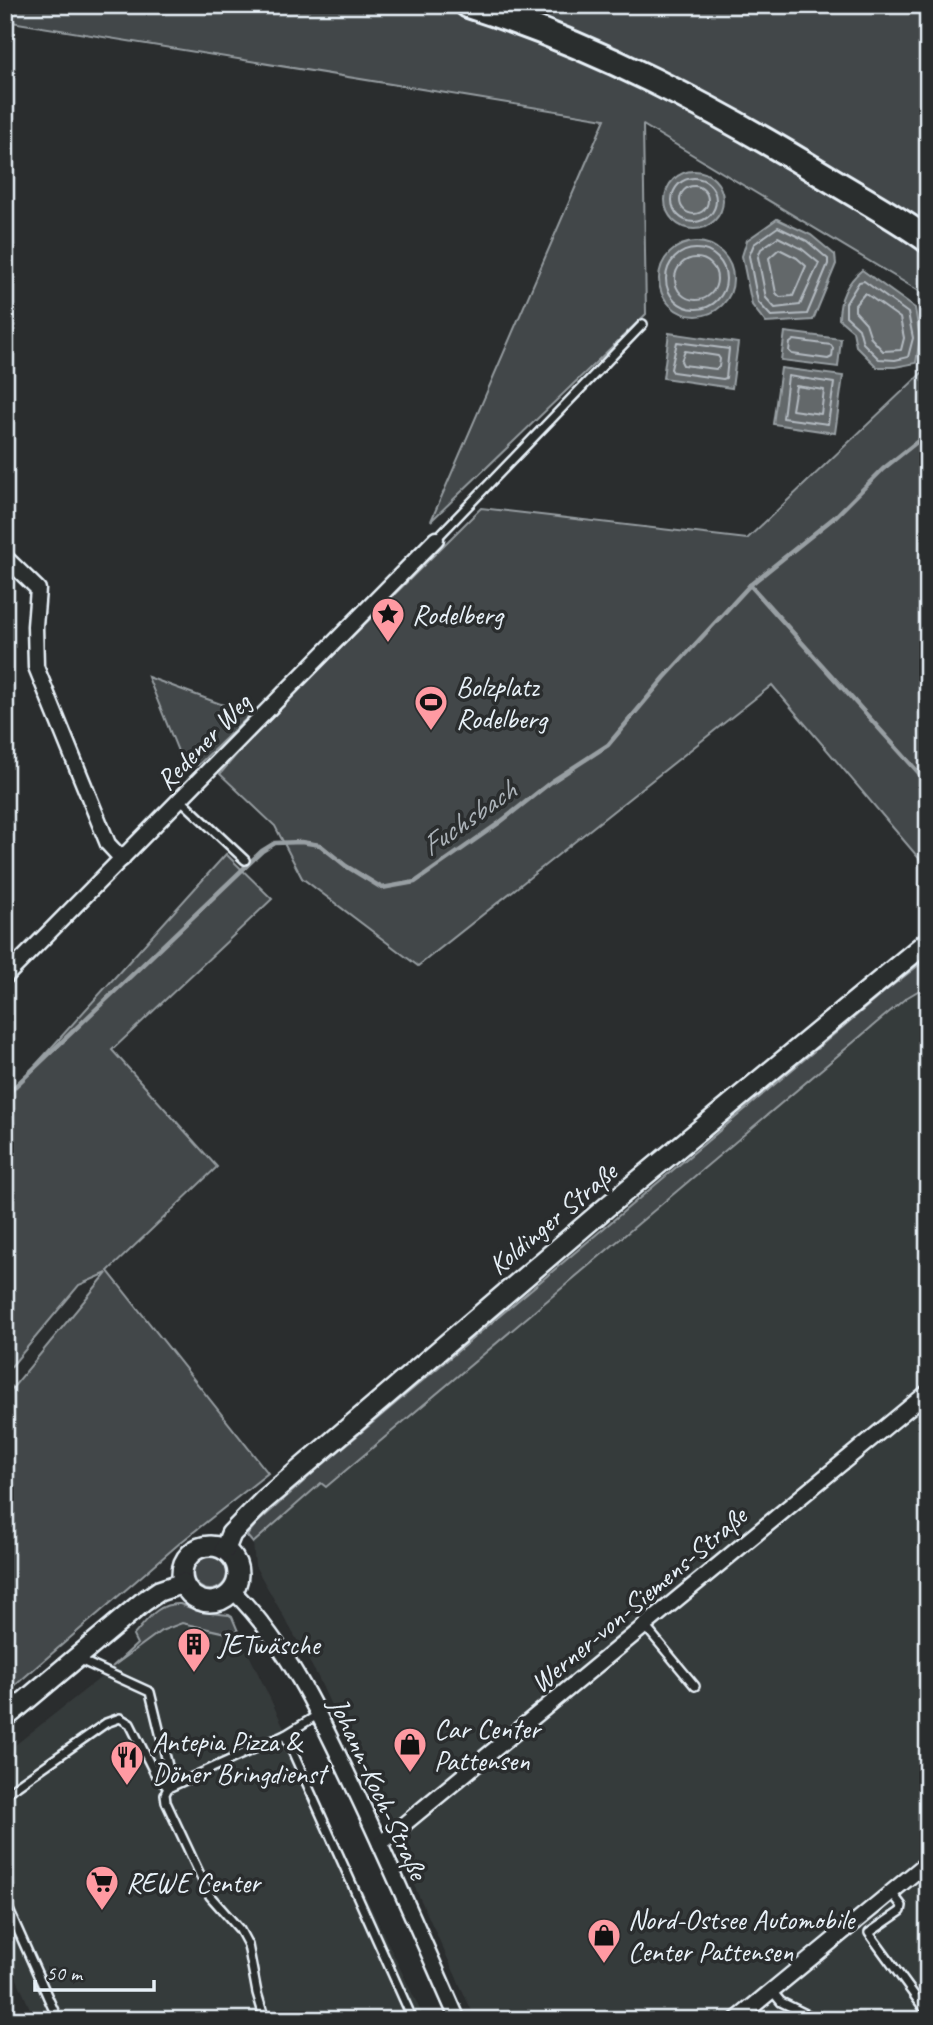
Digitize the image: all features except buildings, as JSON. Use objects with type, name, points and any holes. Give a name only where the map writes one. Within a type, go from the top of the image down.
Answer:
[{"type":"highway","points":[[468,5],[660,82],[749,130],[925,238]]},
{"type":"street","name":"Redener Weg","points":[[5,977],[436,539]]},
{"type":"street","points":[[5,557],[38,589],[36,667],[108,844],[122,859]]},
{"type":"street","name":"Koldinger Straße","points":[[225,1549],[231,1534],[263,1501],[610,1205],[928,941]]},
{"type":"street","name":"Werner-von-Siemens-Straße","points":[[380,1844],[928,1392]]},
{"type":"street","points":[[208,1545],[225,1549],[238,1568],[238,1580],[233,1591],[224,1599],[206,1602],[190,1594],[183,1583],[183,1566],[192,1552],[208,1545]]},
{"type":"street","points":[[5,1718],[142,1602],[159,1591],[183,1583]]},
{"type":"street","name":"Johann-Koch-Straße","points":[[233,1591],[251,1608],[274,1637],[319,1714],[458,2020]]},
{"type":"street","points":[[736,2020],[928,1862]]},
{"type":"lane","points":[[436,539],[643,324]]},
{"type":"lane","points":[[180,799],[245,860]]},
{"type":"lane","points":[[645,1625],[695,1686]]},
{"type":"lane","points":[[76,1659],[150,1692],[168,1766],[166,1802],[210,1896],[240,1930],[248,1945],[265,2020]]},
{"type":"lane","points":[[168,1788],[285,1735],[319,1714]]},
{"type":"lane","points":[[5,1794],[106,1723],[120,1718],[130,1724],[154,1772],[168,1788]]},
{"type":"lane","points":[[285,1735],[413,2020]]},
{"type":"lane","points":[[891,1892],[902,1906],[901,1911],[869,1933],[928,2014]]},
{"type":"lane","points":[[5,1901],[58,2020]]},
{"type":"lane","points":[[771,1991],[781,2002],[818,2020]]},
{"type":"shaded area","points":[[5,5],[928,5],[928,355],[924,294],[643,125],[646,314],[431,521],[605,119],[5,21]]},
{"type":"shaded area","points":[[928,367],[928,869],[772,685],[418,966],[302,878],[275,826],[220,774],[267,719],[481,508],[747,539]]},
{"type":"shaded area","points":[[148,677],[250,715],[198,765],[184,766]]},
{"type":"shaded area","points":[[226,854],[272,899],[112,1050],[217,1167],[108,1271],[268,1473],[181,1542],[5,1694],[5,1397],[107,1273],[79,1285],[5,1374],[5,1099]]},
{"type":"shaded area","points":[[928,958],[928,985],[906,998],[326,1487],[321,1483],[253,1543],[247,1536],[256,1524],[320,1467]]},
{"type":"shaded area","points":[[928,985],[928,2020],[476,2020],[318,1677],[255,1566],[253,1543],[321,1483],[327,1487],[906,998]]},
{"type":"shaded area","points":[[210,1556],[222,1561],[227,1573],[222,1585],[210,1590],[198,1585],[193,1573],[198,1561]]},
{"type":"shaded area","points":[[180,1604],[201,1612],[229,1615],[240,1636],[182,1623],[161,1631],[112,1667],[137,1644],[133,1636],[153,1614],[165,1606]]},
{"type":"shaded area","points":[[182,1623],[240,1636],[425,2020],[35,2020],[5,1952],[5,1753],[161,1630]]},
{"type":"water","points":[[688,171],[700,171],[715,179],[723,194],[723,206],[715,221],[700,229],[688,229],[673,221],[665,206],[665,194],[673,179]]},
{"type":"water","points":[[777,219],[811,235],[835,255],[836,264],[813,320],[766,323],[752,305],[742,256],[747,240]]},
{"type":"water","points":[[696,242],[710,245],[722,253],[730,265],[733,279],[730,293],[722,305],[710,313],[696,316],[682,313],[670,305],[662,293],[659,279],[662,265],[670,253],[682,245]]},
{"type":"water","points":[[862,270],[915,308],[920,338],[916,363],[877,367],[856,346],[853,331],[839,319],[844,292]]},
{"type":"water","points":[[785,332],[841,339],[838,367],[781,360]]},
{"type":"water","points":[[669,333],[738,343],[732,388],[663,378]]},
{"type":"water","points":[[781,368],[843,376],[835,433],[773,424]]},
{"type":"waterway","name":"Fuchsbach","points":[[5,1096],[262,851],[275,843],[301,842],[320,845],[346,866],[382,888],[415,882],[499,823],[551,782],[608,745],[665,677],[750,585],[836,516],[883,469],[928,433]]},
{"type":"waterway","points":[[750,585],[928,783]]},
{"type":"place","name":"Rodelberg","points":[[388,644]]},
{"type":"place","name":"Bolzplatz Rodelberg","points":[[431,732]]},
{"type":"place","name":"JETwäsche","points":[[194,1674]]},
{"type":"place","name":"Car Center Pattensen","points":[[410,1774]]},
{"type":"place","name":"Antepia Pizza & Döner Bringdienst","points":[[127,1787]]},
{"type":"place","name":"REWE Center","points":[[102,1912]]},
{"type":"place","name":"Nord-Ostsee Automobile Center Pattensen","points":[[604,1965]]}]
